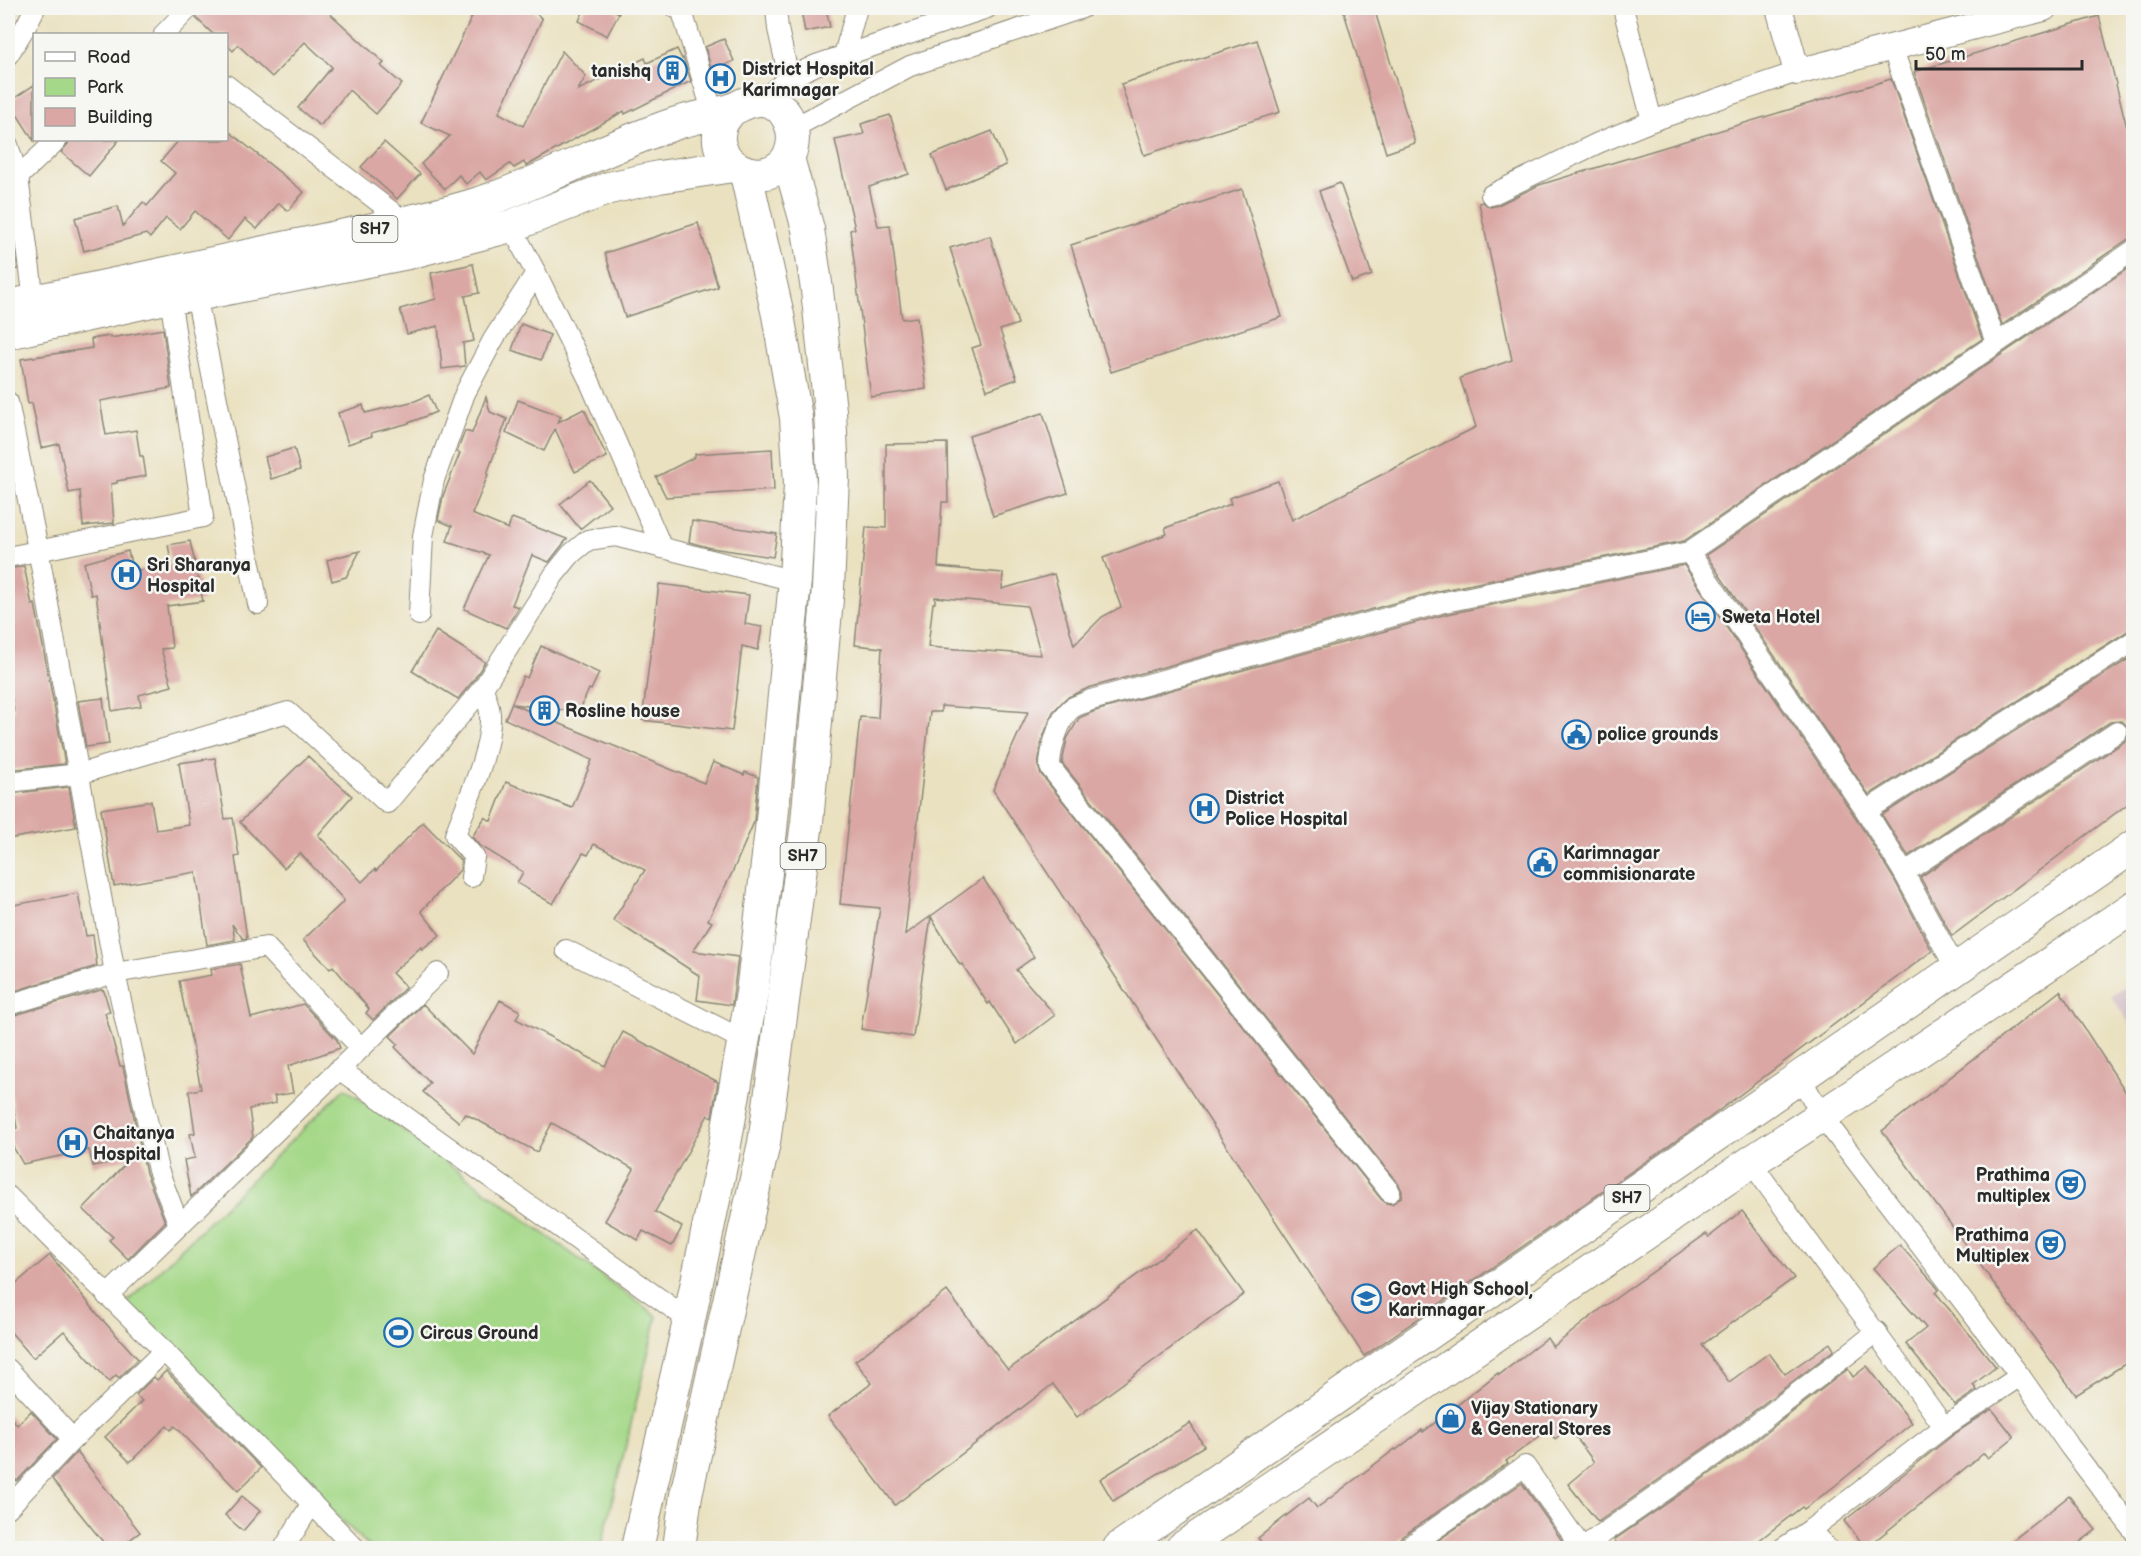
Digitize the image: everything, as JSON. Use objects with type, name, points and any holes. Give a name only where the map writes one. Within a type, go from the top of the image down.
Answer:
[{"type":"main road","name":"SH7","points":[[21,303],[405,222],[490,200],[674,123],[722,112],[743,102],[762,100],[774,104],[786,114],[808,229],[830,411],[833,478],[828,588],[807,822],[764,1143],[686,1495],[679,1548]]},
{"type":"main road","name":"SH7","points":[[637,1548],[689,1320],[722,1161],[752,993],[771,830],[795,581],[800,484],[796,418],[778,315],[739,170],[723,154],[719,139],[722,112]]},
{"type":"main road","name":"SH7","points":[[8,333],[183,296],[408,253],[511,226],[609,189],[659,177],[739,170],[762,175],[777,169],[790,143]]},
{"type":"main road","name":"SH7","points":[[1119,1548],[2133,846]]},
{"type":"main road","name":"SH7","points":[[1182,1548],[1751,1162],[2133,907]]},
{"type":"street","points":[[8,56],[35,8]]},
{"type":"street","points":[[165,33],[189,8]]},
{"type":"street","points":[[676,8],[681,8],[722,112]]},
{"type":"street","points":[[776,8],[778,29],[789,78]]},
{"type":"street","points":[[844,56],[857,8]]},
{"type":"street","points":[[762,100],[789,78],[816,65],[987,8]]},
{"type":"street","points":[[790,143],[910,66],[1082,8]]},
{"type":"street","points":[[1623,8],[1652,121]]},
{"type":"street","points":[[1779,8],[1797,72]]},
{"type":"street","points":[[1491,195],[1598,143],[1652,121],[1797,72],[2044,8]]},
{"type":"street","points":[[1892,47],[1996,343]]},
{"type":"street","points":[[228,87],[405,222]]},
{"type":"street","points":[[18,177],[56,141]]},
{"type":"street","points":[[8,145],[18,177],[21,303]]},
{"type":"street","points":[[511,226],[589,380],[662,548]]},
{"type":"street","points":[[1390,1192],[1050,766],[1050,753],[1056,735],[1071,709],[1090,700],[1440,603],[1689,552],[2133,250]]},
{"type":"street","points":[[419,615],[423,536],[434,480],[465,393],[493,340],[536,273]]},
{"type":"street","points":[[8,557],[38,549],[203,517],[183,296]]},
{"type":"street","points":[[183,296],[258,604]]},
{"type":"street","points":[[8,402],[38,549],[115,973],[158,1170],[179,1226]]},
{"type":"street","points":[[8,782],[79,774],[288,712],[387,803],[483,688],[554,575],[571,554],[588,540],[615,536],[795,581]]},
{"type":"street","points":[[1689,552],[1866,811],[1904,873],[1956,969]]},
{"type":"street","points":[[1866,811],[2133,641]]},
{"type":"street","points":[[471,877],[474,857],[455,835],[490,731],[490,712],[483,688]]},
{"type":"street","points":[[1904,873],[2117,732]]},
{"type":"street","points":[[8,1005],[115,973],[266,947],[361,1048]]},
{"type":"street","points":[[566,950],[743,1040]]},
{"type":"street","points":[[107,1296],[438,973]]},
{"type":"street","points":[[339,1069],[689,1320]]},
{"type":"street","points":[[1801,1078],[1821,1115],[2020,1376],[2133,1531]]},
{"type":"street","points":[[1751,1162],[1944,1427]]},
{"type":"street","points":[[9,1201],[164,1351],[355,1548]]},
{"type":"street","points":[[1407,1548],[1525,1466],[1582,1548],[1727,1447],[1877,1332]]},
{"type":"street","points":[[8,1508],[73,1439],[164,1351]]},
{"type":"street","points":[[8,1369],[73,1439]]},
{"type":"street","points":[[1783,1548],[1810,1530],[1944,1427],[2020,1376]]},
{"type":"street","points":[[284,1548],[312,1503]]},
{"type":"street","points":[[1810,1530],[1827,1548]]},
{"type":"shaded area","points":[[2133,982],[2133,1029],[2111,996]]},
{"type":"green space","name":"Circus Ground","points":[[345,1088],[657,1316],[601,1548],[371,1548],[120,1309]]},
{"type":"building","points":[[201,8],[324,8],[384,63],[381,66],[402,84],[376,114],[349,90],[320,126],[298,108],[332,67],[305,42],[272,77],[238,45],[233,51],[228,46],[228,33],[212,33],[196,18]]},
{"type":"building","points":[[476,8],[531,8],[542,19],[499,113],[523,126],[562,51],[586,76],[578,90],[645,58],[647,63],[677,49],[683,58],[691,81],[625,114],[624,111],[526,166],[524,162],[514,168],[510,164],[486,180],[480,172],[466,184],[459,175],[445,189],[421,164],[450,136],[421,123]]},
{"type":"building","points":[[585,8],[610,8],[619,13],[607,36],[579,21]]},
{"type":"building","points":[[826,8],[830,27],[805,32],[801,11]]},
{"type":"building","points":[[1358,8],[1374,8],[1415,143],[1386,153],[1344,12]]},
{"type":"building","points":[[2099,16],[2133,152],[2133,238],[2002,325],[1914,72]]},
{"type":"building","points":[[724,39],[734,61],[712,71],[705,47]]},
{"type":"building","points":[[1257,40],[1280,112],[1144,155],[1121,84]]},
{"type":"building","name":"police grounds","points":[[1891,79],[1982,339],[1684,541],[1438,591],[1088,688],[1066,698],[1053,712],[1042,740],[1038,766],[1041,774],[1386,1203],[1392,1204],[1401,1197],[1402,1191],[1399,1185],[1062,763],[1067,739],[1079,718],[1095,711],[1443,615],[1684,565],[1856,818],[1894,879],[1932,951],[1709,1118],[1364,1356],[993,790],[1028,712],[941,706],[941,712],[930,712],[905,935],[983,878],[1034,957],[1016,970],[1055,1015],[1017,1044],[990,1002],[988,1004],[962,964],[960,965],[931,917],[913,1037],[861,1029],[880,908],[840,904],[860,717],[878,718],[882,648],[855,645],[866,527],[886,528],[886,444],[947,443],[948,502],[942,502],[938,567],[1003,573],[1002,589],[1054,574],[1074,645],[1102,617],[1121,607],[1103,558],[1167,534],[1165,528],[1231,504],[1229,498],[1278,481],[1292,520],[1476,427],[1460,378],[1512,360],[1479,203],[1482,202],[1490,207],[1496,206],[1539,185]],"holes":[[[935,597],[1027,606],[1041,655],[928,647]]]},
{"type":"building","points":[[33,86],[33,139],[9,102]]},
{"type":"building","points":[[890,115],[909,174],[869,187],[878,226],[890,225],[902,319],[917,317],[926,389],[871,397],[850,230],[855,229],[835,140],[864,134],[861,124]]},
{"type":"building","points":[[228,131],[304,192],[288,211],[279,203],[257,229],[245,219],[228,240],[195,211],[180,229],[166,218],[150,238],[146,234],[84,251],[75,218],[118,206],[123,226],[143,202],[147,206],[175,173],[161,161],[178,141],[228,141]]},
{"type":"building","points":[[992,131],[1006,165],[946,190],[932,155]]},
{"type":"building","points":[[69,141],[118,141],[89,176],[61,152]]},
{"type":"building","points":[[384,142],[420,174],[397,199],[361,167]]},
{"type":"building","points":[[1340,183],[1372,275],[1352,282],[1319,191]]},
{"type":"building","points":[[1242,189],[1282,317],[1111,372],[1071,245]]},
{"type":"building","points":[[8,212],[10,212],[18,269],[8,271]]},
{"type":"building","points":[[698,223],[718,287],[625,317],[605,253]]},
{"type":"building","points":[[990,236],[1018,324],[1000,330],[1017,379],[987,390],[972,348],[981,345],[950,248]]},
{"type":"building","points":[[473,264],[479,293],[465,296],[474,341],[463,343],[465,366],[442,369],[438,326],[407,334],[400,309],[436,299],[431,273]]},
{"type":"building","points":[[2133,265],[2133,629],[1869,795],[1706,555]]},
{"type":"building","points":[[521,324],[550,335],[541,360],[512,350]]},
{"type":"building","points":[[163,329],[171,388],[100,401],[106,435],[136,430],[146,476],[111,484],[114,523],[83,526],[80,491],[69,493],[59,444],[41,448],[32,403],[28,404],[21,359],[92,348],[91,339]]},
{"type":"building","points":[[429,395],[436,412],[406,424],[371,433],[372,436],[348,444],[338,413],[363,405],[365,413],[415,401]]},
{"type":"building","points":[[486,397],[490,412],[507,419],[472,514],[508,529],[512,518],[567,539],[549,562],[532,555],[512,605],[519,607],[506,628],[464,609],[489,555],[447,541],[452,526],[438,520],[443,496],[460,453],[457,452],[465,431],[472,433]]},
{"type":"building","points":[[518,400],[561,416],[558,422],[584,409],[607,457],[575,472],[555,429],[544,451],[506,433]]},
{"type":"building","points":[[1043,413],[1068,493],[993,516],[969,436]]},
{"type":"building","points":[[294,448],[300,470],[271,479],[265,457]]},
{"type":"building","points":[[772,449],[774,490],[666,497],[656,477],[695,457],[695,454]]},
{"type":"building","points":[[590,480],[610,505],[580,529],[560,504]]},
{"type":"building","points":[[692,521],[777,534],[773,557],[711,548],[689,542]]},
{"type":"building","points":[[190,541],[203,601],[167,606],[172,648],[161,649],[172,686],[139,695],[141,706],[112,711],[96,594],[91,595],[84,563],[128,551],[133,571],[172,565],[168,545]]},
{"type":"building","points":[[360,551],[346,577],[332,581],[327,560]]},
{"type":"building","points":[[24,566],[32,605],[35,604],[65,764],[8,770],[8,711],[14,711],[8,679],[8,569]]},
{"type":"building","points":[[659,584],[749,595],[745,624],[762,627],[758,650],[742,646],[732,731],[642,720]]},
{"type":"building","points":[[436,631],[485,662],[458,699],[412,671]]},
{"type":"building","points":[[541,646],[599,673],[591,690],[589,689],[579,712],[512,704],[704,783],[713,762],[744,775],[745,772],[758,777],[754,822],[708,920],[712,922],[693,951],[738,957],[732,1005],[697,1000],[700,976],[613,920],[645,870],[594,844],[588,855],[583,853],[553,904],[517,883],[523,872],[479,845],[472,837],[485,817],[491,821],[506,782],[572,808],[592,760],[505,719],[523,676],[527,678]]},
{"type":"building","points":[[2133,656],[2133,800],[1952,936],[1920,877],[2124,742],[2128,737],[2127,726],[2122,721],[2110,722],[1908,856],[1882,815]]},
{"type":"building","points":[[103,698],[109,744],[86,747],[78,701]]},
{"type":"building","points":[[308,756],[352,796],[318,835],[362,882],[375,869],[376,871],[423,822],[461,861],[460,870],[421,911],[440,935],[422,949],[421,947],[392,973],[406,987],[373,1020],[366,1013],[369,1009],[333,966],[330,969],[303,940],[344,901],[343,899],[300,853],[284,868],[240,822]]},
{"type":"building","points":[[215,758],[225,819],[233,818],[239,856],[235,857],[247,938],[243,939],[232,924],[235,940],[207,945],[196,872],[114,886],[101,809],[151,801],[156,830],[189,825],[179,763]]},
{"type":"building","points":[[69,787],[76,827],[8,839],[8,794]]},
{"type":"building","points":[[78,893],[86,936],[93,935],[97,966],[8,993],[8,906]]},
{"type":"building","points":[[240,964],[251,1018],[303,1004],[337,1040],[340,1048],[288,1066],[293,1093],[274,1096],[276,1103],[249,1109],[253,1137],[191,1197],[184,1160],[195,1158],[190,1134],[195,1133],[189,1091],[201,1089],[179,981],[212,975],[211,969]]},
{"type":"building","points":[[104,991],[110,1012],[105,1013],[120,1066],[123,1066],[146,1173],[165,1222],[128,1259],[109,1240],[113,1237],[83,1209],[131,1158],[93,1166],[89,1150],[23,1164],[8,1138],[8,1131],[17,1128],[8,1078],[8,1017]]},
{"type":"building","name":"Prathima Multiplex","points":[[2060,991],[2133,1103],[2133,1359],[2076,1395],[1882,1131]]},
{"type":"building","points":[[500,1000],[520,1011],[516,1019],[605,1066],[623,1032],[718,1082],[712,1117],[708,1115],[655,1212],[682,1227],[672,1246],[643,1231],[638,1240],[605,1221],[634,1169],[552,1123],[537,1152],[466,1114],[459,1122],[423,1092],[430,1083],[395,1047],[398,1044],[390,1036],[423,1004],[472,1054]]},
{"type":"building","points":[[1742,1211],[1794,1278],[1702,1345],[1729,1382],[1769,1353],[1785,1374],[1830,1343],[1834,1350],[1720,1437],[1598,1522],[1568,1484],[1594,1462],[1569,1428],[1555,1439],[1548,1430],[1506,1461],[1508,1463],[1400,1538],[1395,1548],[1266,1548],[1258,1538],[1309,1498],[1317,1508],[1395,1449],[1422,1430],[1423,1432],[1547,1338],[1553,1347],[1602,1308],[1706,1234],[1709,1237]]},
{"type":"building","points":[[1198,1230],[1244,1294],[1077,1417],[1053,1384],[895,1505],[828,1416],[872,1383],[855,1361],[947,1291],[1008,1370]]},
{"type":"building","points":[[1900,1245],[1936,1286],[1939,1290],[1936,1293],[1996,1367],[1973,1385],[1977,1390],[1955,1405],[1906,1344],[1926,1328],[1873,1268]]},
{"type":"building","points":[[50,1255],[99,1316],[138,1359],[119,1378],[116,1375],[109,1382],[64,1331],[33,1358],[8,1329],[8,1290]]},
{"type":"building","points":[[1867,1366],[1912,1423],[1836,1485],[1804,1509],[1802,1507],[1749,1548],[1621,1548],[1614,1540],[1734,1457],[1848,1369],[1853,1377]]},
{"type":"building","points":[[166,1371],[261,1468],[238,1491],[175,1426],[171,1430],[167,1426],[130,1462],[105,1437],[142,1401],[136,1395],[154,1377],[157,1380]]},
{"type":"building","points":[[1992,1409],[2014,1437],[1988,1458],[1984,1453],[1866,1548],[1844,1521],[1953,1435]]},
{"type":"building","points":[[31,1411],[57,1439],[17,1481],[8,1472],[8,1414],[17,1425]]},
{"type":"building","points":[[1190,1423],[1204,1446],[1113,1501],[1100,1479]]},
{"type":"building","points":[[77,1452],[140,1532],[119,1548],[108,1548],[52,1479]]},
{"type":"building","points":[[1522,1483],[1563,1542],[1554,1548],[1427,1548]]},
{"type":"building","points":[[242,1496],[260,1511],[243,1531],[225,1515]]},
{"type":"building","points":[[2069,1496],[2096,1530],[2072,1548],[2003,1548]]},
{"type":"place","name":"tanishq","points":[[672,71]]},
{"type":"place","name":"District Hospital Karimnagar","points":[[721,79]]},
{"type":"place","name":"Sri Sharanya Hospital","points":[[126,575]]},
{"type":"place","name":"Sweta Hotel","points":[[1701,617]]},
{"type":"place","name":"Rosline house","points":[[544,711]]},
{"type":"place","name":"police grounds","points":[[1576,734]]},
{"type":"place","name":"District Police Hospital","points":[[1204,808]]},
{"type":"place","name":"Karimnagar commisionarate","points":[[1542,863]]},
{"type":"place","name":"Chaitanya Hospital","points":[[72,1143]]},
{"type":"place","name":"Prathima multiplex","points":[[2071,1185]]},
{"type":"place","name":"Prathima Multiplex","points":[[2050,1245]]},
{"type":"place","name":"Govt High School, Karimnagar","points":[[1367,1299]]},
{"type":"place","name":"Circus Ground","points":[[399,1333]]},
{"type":"place","name":"Vijay Stationary & General Stores","points":[[1450,1418]]}]
